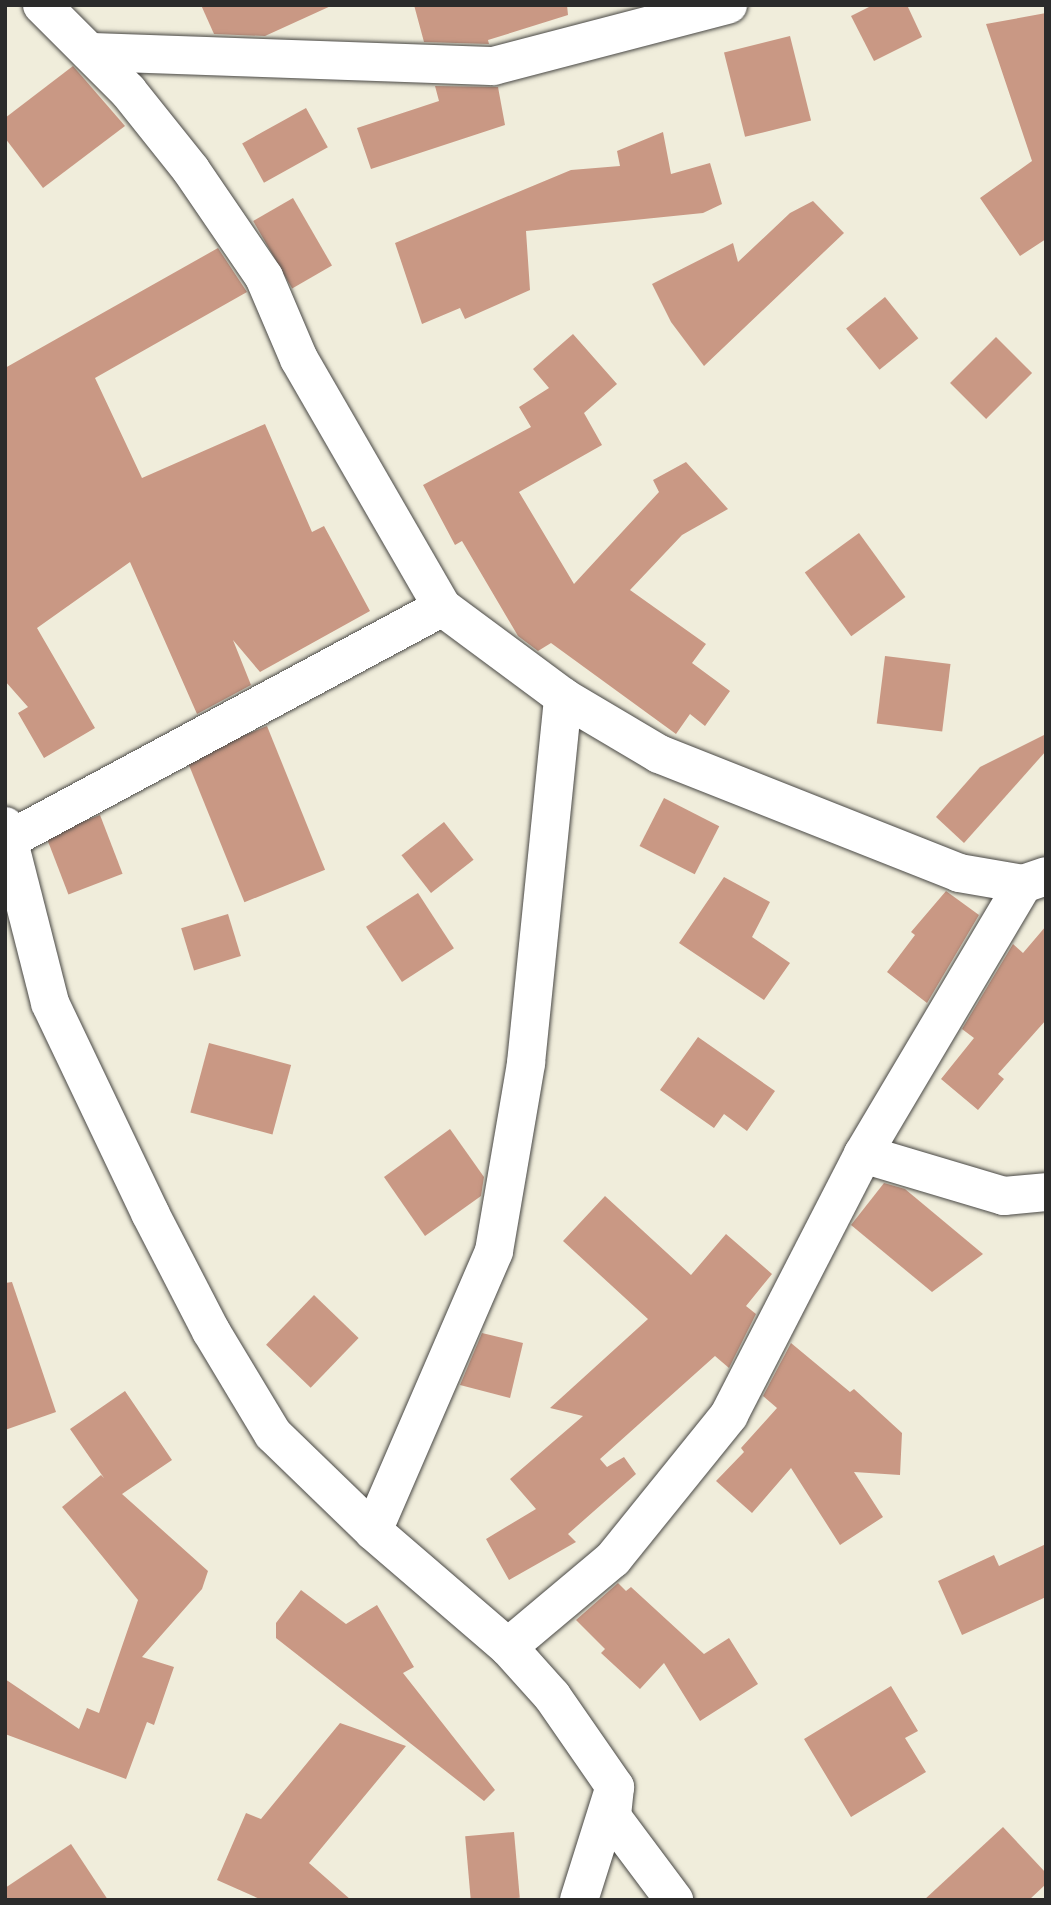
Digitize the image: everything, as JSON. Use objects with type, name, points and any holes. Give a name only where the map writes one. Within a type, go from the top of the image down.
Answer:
[{"type":"street","points":[[42,5],[128,91],[191,170],[264,277],[299,359],[442,607],[563,697],[672,759],[959,873],[1034,880],[863,1154],[729,1415],[613,1559],[508,1647]]},
{"type":"street","points":[[90,52],[493,66],[728,5]]},
{"type":"street","points":[[442,607],[8,832],[50,1003],[193,1296],[273,1434],[373,1531],[508,1647],[552,1696],[615,1787],[612,1817],[674,1900]]},
{"type":"street","points":[[373,1531],[494,1251],[526,1063],[563,697]]},
{"type":"street","points":[[863,1154],[1004,1196],[1046,1192]]},
{"type":"street","points":[[579,1900],[615,1787]]},
{"type":"building","points":[[201,5],[333,5],[265,36],[214,34]]},
{"type":"building","points":[[414,5],[567,5],[568,15],[488,40],[489,44],[424,42]]},
{"type":"building","points":[[873,5],[907,5],[922,37],[874,61],[851,16]]},
{"type":"building","points":[[1046,13],[1046,239],[1020,256],[980,198],[1032,161],[986,24]]},
{"type":"building","points":[[790,36],[811,120],[745,137],[724,52]]},
{"type":"building","points":[[73,66],[125,126],[43,188],[5,138],[5,118]]},
{"type":"building","points":[[435,86],[498,87],[505,125],[371,169],[357,128],[439,101]]},
{"type":"building","points":[[306,108],[328,147],[264,183],[242,143]]},
{"type":"building","points":[[663,132],[671,174],[710,163],[722,204],[703,213],[526,231],[530,290],[465,319],[460,308],[422,324],[395,243],[571,170],[620,166],[617,151]]},
{"type":"building","points":[[293,198],[332,266],[292,289],[253,221]]},
{"type":"building","points":[[813,201],[844,233],[704,366],[671,322],[652,284],[733,243],[738,262],[790,213]]},
{"type":"building","points":[[218,248],[247,292],[95,378],[142,478],[265,424],[312,532],[324,526],[370,611],[260,672],[233,640],[251,685],[197,714],[130,562],[37,628],[95,728],[44,758],[18,713],[28,707],[5,681],[5,368]]},
{"type":"building","points":[[885,297],[918,338],[879,370],[846,328]]},
{"type":"building","points":[[573,334],[617,384],[584,413],[602,445],[519,492],[574,584],[659,492],[653,480],[686,462],[728,509],[682,535],[630,590],[706,644],[692,663],[730,691],[705,726],[690,714],[676,734],[551,643],[538,651],[518,636],[462,541],[455,545],[423,485],[531,427],[519,407],[549,388],[533,369]]},
{"type":"building","points":[[996,337],[1032,373],[986,419],[950,383]]},
{"type":"building","points":[[859,533],[905,597],[851,636],[805,572]]},
{"type":"building","points":[[885,656],[951,664],[942,732],[877,723]]},
{"type":"building","points":[[267,726],[325,870],[244,902],[186,759]]},
{"type":"building","points":[[1046,734],[1046,751],[964,843],[936,817],[980,767]]},
{"type":"building","points":[[664,798],[719,826],[695,874],[639,846]]},
{"type":"building","points":[[100,815],[123,874],[68,895],[46,836]]},
{"type":"building","points":[[444,822],[474,860],[431,893],[401,855]]},
{"type":"building","points":[[724,877],[770,902],[752,937],[790,963],[764,1000],[679,943]]},
{"type":"building","points":[[946,891],[979,915],[927,1003],[887,972],[915,935],[911,932]]},
{"type":"building","points":[[418,893],[454,948],[402,982],[366,927]]},
{"type":"building","points":[[228,914],[241,956],[194,970],[181,928]]},
{"type":"building","points":[[1046,926],[1046,1020],[998,1074],[1004,1079],[978,1110],[941,1079],[974,1038],[962,1029],[1013,944],[1023,953]]},
{"type":"building","points":[[698,1037],[775,1091],[747,1131],[724,1114],[714,1128],[660,1090]]},
{"type":"building","points":[[209,1043],[291,1065],[272,1135],[190,1113]]},
{"type":"building","points":[[450,1129],[484,1177],[481,1196],[425,1236],[384,1177]]},
{"type":"building","points":[[884,1183],[905,1189],[983,1254],[932,1292],[851,1225]]},
{"type":"building","points":[[605,1196],[691,1275],[726,1234],[772,1274],[746,1306],[756,1314],[729,1368],[715,1356],[600,1459],[607,1467],[624,1457],[636,1474],[568,1534],[576,1542],[509,1580],[486,1539],[536,1509],[510,1479],[583,1416],[550,1408],[648,1319],[563,1241]]},
{"type":"building","points":[[12,1282],[56,1412],[5,1430],[5,1283]]},
{"type":"building","points":[[314,1295],[359,1338],[311,1388],[266,1345]]},
{"type":"building","points":[[482,1333],[523,1343],[510,1398],[460,1385]]},
{"type":"building","points":[[791,1343],[850,1392],[854,1389],[902,1433],[900,1475],[854,1472],[883,1517],[840,1545],[791,1468],[752,1513],[716,1481],[744,1452],[741,1448],[777,1408],[763,1396]]},
{"type":"building","points":[[125,1391],[172,1460],[122,1494],[208,1571],[202,1589],[142,1657],[174,1667],[154,1725],[147,1722],[126,1779],[5,1734],[5,1679],[79,1729],[87,1708],[99,1713],[138,1600],[62,1507],[101,1475],[104,1478],[70,1429]]},
{"type":"building","points":[[1046,1544],[1046,1597],[962,1635],[938,1581],[994,1555],[999,1566]]},
{"type":"building","points":[[618,1583],[626,1591],[631,1587],[704,1654],[729,1638],[758,1684],[700,1721],[664,1663],[640,1689],[601,1653],[605,1649],[576,1620]]},
{"type":"building","points":[[301,1590],[346,1624],[377,1605],[414,1667],[403,1673],[495,1790],[484,1801],[276,1638],[276,1623]]},
{"type":"building","points":[[891,1686],[918,1731],[905,1738],[926,1772],[851,1817],[804,1739]]},
{"type":"building","points":[[340,1723],[406,1746],[309,1863],[351,1900],[262,1900],[217,1880],[246,1813],[261,1819]]},
{"type":"building","points":[[1003,1827],[1046,1873],[1046,1884],[1029,1900],[924,1900]]},
{"type":"building","points":[[514,1832],[520,1898],[471,1900],[465,1836]]},
{"type":"building","points":[[71,1844],[108,1900],[5,1900],[5,1888]]}]
